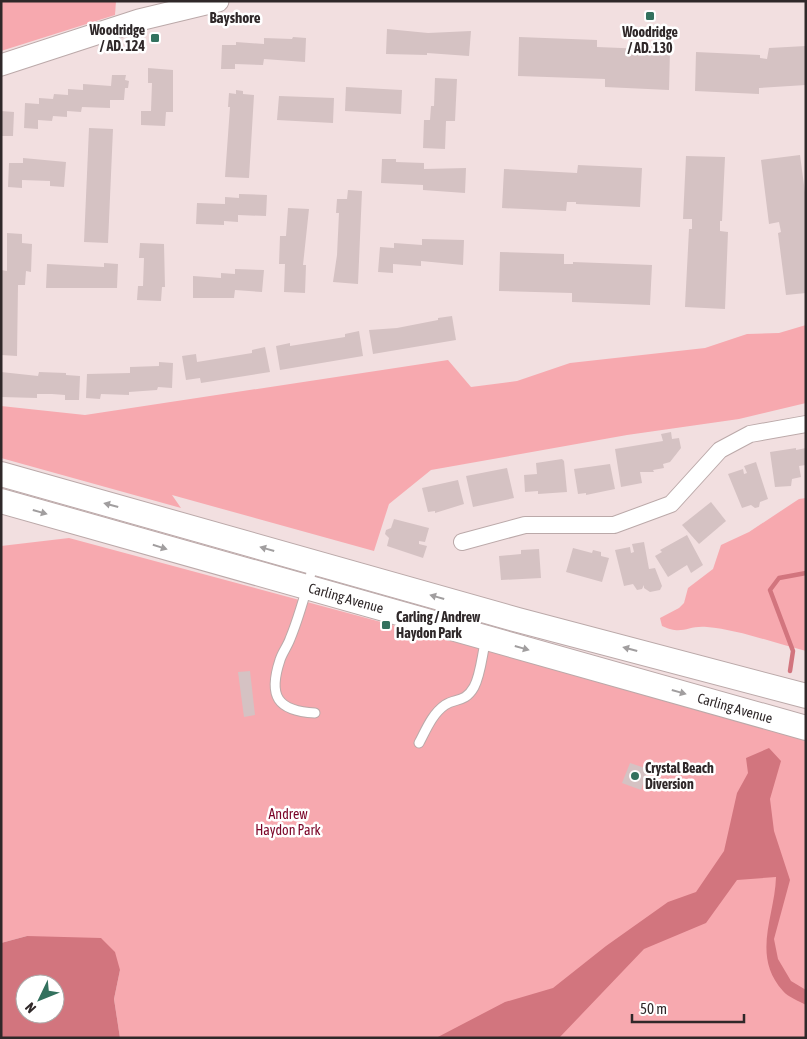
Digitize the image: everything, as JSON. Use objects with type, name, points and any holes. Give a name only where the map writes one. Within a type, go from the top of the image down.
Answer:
[{"type":"main road","name":"Carling Avenue","points":[[1,474],[518,620],[806,696]]},
{"type":"main road","name":"Carling Avenue","points":[[1,501],[201,559],[307,587],[806,728]]},
{"type":"street","points":[[1,65],[139,20],[218,1]]},
{"type":"street","points":[[462,542],[525,525],[614,525],[671,504],[720,450],[750,434],[806,424]]},
{"type":"lane","points":[[314,562],[290,640],[280,659],[275,682],[276,693],[284,705],[296,712],[315,713]]},
{"type":"lane","points":[[419,743],[435,715],[447,703],[458,702],[474,688],[486,638]]},
{"type":"green space","points":[[1,1],[116,1],[115,15],[1,51]]},
{"type":"green space","points":[[806,325],[806,403],[739,419],[627,435],[431,470],[389,504],[374,551],[172,495],[181,508],[1,458],[1,406],[85,415],[448,360],[471,387],[517,381],[570,363],[705,348],[747,334],[779,333]]},
{"type":"green space","points":[[806,498],[806,651],[719,629],[700,627],[675,630],[662,626],[660,618],[679,608],[684,603],[688,588],[713,569],[721,545],[749,532],[799,499]]},
{"type":"green space","name":"Andrew Haydon Park","points":[[69,538],[753,722],[806,739],[806,1038],[120,1038],[114,999],[120,970],[27,936],[1,943],[1,546]]},
{"type":"shaded area","points":[[769,748],[781,761],[770,799],[774,831],[790,880],[774,939],[778,959],[791,981],[806,990],[806,1005],[783,991],[773,978],[768,964],[767,936],[776,877],[737,880],[706,923],[644,949],[559,1038],[436,1038],[505,1002],[553,988],[606,946],[668,902],[696,892],[724,851],[737,793],[748,773],[746,758]]},
{"type":"shaded area","points":[[27,936],[101,938],[115,952],[120,970],[114,999],[120,1038],[1,1038],[1,943]]},
{"type":"building","points":[[387,29],[428,33],[471,31],[469,56],[427,53],[427,55],[386,54]]},
{"type":"building","points":[[293,37],[306,38],[305,62],[264,59],[263,65],[235,64],[235,69],[221,69],[222,45],[236,45],[236,42],[264,44],[264,38],[292,39]]},
{"type":"building","points":[[519,37],[597,40],[597,47],[670,50],[669,90],[605,87],[605,79],[518,76]]},
{"type":"building","points":[[806,46],[806,85],[759,88],[759,94],[695,91],[696,52],[760,55],[760,58],[767,59],[769,48]]},
{"type":"building","points":[[148,68],[173,70],[173,112],[166,112],[165,126],[141,125],[141,111],[151,111],[152,83],[148,83]]},
{"type":"building","points":[[112,75],[126,75],[125,80],[129,81],[128,88],[125,88],[124,100],[110,100],[110,108],[82,107],[81,112],[67,111],[67,117],[53,116],[52,121],[38,120],[38,129],[24,128],[25,103],[39,104],[39,98],[53,99],[54,94],[68,95],[68,89],[83,90],[83,84],[111,86]]},
{"type":"building","points":[[435,78],[457,79],[455,121],[446,121],[445,149],[423,148],[424,120],[430,120],[431,106],[434,106]]},
{"type":"building","points":[[346,87],[402,90],[401,114],[345,111]]},
{"type":"building","points":[[236,90],[243,91],[243,94],[254,95],[249,178],[225,177],[230,107],[228,107],[229,93],[236,94]]},
{"type":"building","points":[[279,96],[334,98],[333,123],[277,120]]},
{"type":"building","points":[[1,111],[14,112],[13,136],[1,136]]},
{"type":"building","points":[[89,128],[113,129],[108,243],[84,242]]},
{"type":"building","points":[[800,155],[806,200],[806,293],[786,295],[778,233],[781,232],[779,222],[769,224],[761,160]]},
{"type":"building","points":[[686,156],[725,157],[720,231],[728,232],[725,309],[685,307],[689,229],[692,229],[692,219],[683,219]]},
{"type":"building","points":[[23,158],[66,162],[64,187],[50,186],[50,181],[22,180],[22,188],[8,187],[9,163],[23,163]]},
{"type":"building","points":[[382,159],[396,159],[396,162],[424,163],[424,169],[466,168],[465,193],[423,190],[423,185],[381,183]]},
{"type":"building","points":[[578,165],[642,168],[640,207],[567,202],[566,211],[502,208],[504,169],[577,173]]},
{"type":"building","points":[[348,190],[362,191],[358,284],[333,282],[337,255],[339,213],[336,213],[337,199],[347,199]]},
{"type":"building","points":[[239,194],[267,195],[266,216],[238,215],[238,222],[224,221],[224,225],[196,224],[197,203],[225,204],[225,197],[239,198]]},
{"type":"building","points":[[288,208],[309,209],[303,265],[306,265],[305,293],[284,292],[285,264],[279,264],[280,236],[286,236]]},
{"type":"building","points":[[7,233],[22,234],[22,243],[32,244],[31,272],[26,271],[25,285],[18,285],[17,356],[1,355],[1,270],[7,271]]},
{"type":"building","points":[[422,239],[464,240],[463,265],[421,261],[421,266],[393,264],[393,273],[378,272],[380,247],[394,248],[394,243],[422,245]]},
{"type":"building","points":[[140,243],[164,244],[165,287],[162,287],[161,301],[137,300],[138,286],[143,286],[144,258],[139,258]]},
{"type":"building","points":[[500,252],[564,254],[564,264],[573,264],[573,262],[652,265],[650,305],[572,302],[572,293],[499,291]]},
{"type":"building","points":[[104,263],[118,264],[117,288],[46,288],[47,264],[104,267]]},
{"type":"building","points":[[235,269],[264,270],[262,292],[235,290],[234,298],[193,298],[193,276],[221,278],[221,273],[235,274]]},
{"type":"building","points":[[452,316],[456,340],[373,354],[369,330],[397,328]]},
{"type":"building","points":[[359,331],[363,356],[280,370],[276,346],[290,343],[290,346],[345,337],[345,334]]},
{"type":"building","points":[[265,347],[270,372],[201,383],[200,378],[186,380],[182,356],[196,354],[197,362],[252,353],[252,350]]},
{"type":"building","points":[[159,362],[173,363],[172,388],[158,387],[157,390],[129,392],[129,395],[101,394],[100,399],[86,398],[87,374],[130,373],[130,367],[159,366]]},
{"type":"building","points":[[1,372],[38,376],[39,372],[66,373],[66,375],[80,376],[79,400],[65,400],[65,395],[52,394],[37,394],[37,398],[1,397]]},
{"type":"building","points":[[671,432],[672,439],[679,438],[681,448],[670,462],[663,464],[664,468],[653,470],[654,472],[640,472],[642,483],[621,487],[615,449],[663,441],[661,434]]},
{"type":"building","points":[[796,448],[796,450],[806,448],[806,465],[799,466],[801,477],[792,479],[791,486],[775,487],[770,452]]},
{"type":"building","points":[[562,459],[564,461],[567,492],[538,494],[538,491],[525,492],[524,475],[537,474],[536,463]]},
{"type":"building","points":[[756,462],[768,499],[760,502],[759,507],[755,508],[751,505],[742,508],[728,474],[743,469],[744,474],[747,473],[744,466]]},
{"type":"building","points":[[610,464],[615,489],[586,495],[586,493],[578,494],[574,469]]},
{"type":"building","points":[[507,468],[514,498],[473,507],[466,476]]},
{"type":"building","points":[[458,480],[464,504],[435,513],[435,511],[428,512],[422,488]]},
{"type":"building","points":[[711,502],[726,521],[699,544],[682,525]]},
{"type":"building","points":[[394,519],[429,528],[425,542],[419,541],[419,544],[427,546],[423,558],[387,546],[389,538],[385,534],[386,530],[391,528]]},
{"type":"building","points":[[687,535],[703,565],[691,573],[687,565],[668,577],[655,556],[662,552],[660,550]]},
{"type":"building","points":[[644,542],[649,569],[655,568],[662,586],[660,590],[650,592],[644,588],[644,585],[642,589],[637,590],[633,584],[624,586],[615,550],[630,547],[631,553],[634,552],[632,544]]},
{"type":"building","points":[[573,548],[592,553],[593,550],[601,552],[601,556],[609,558],[602,582],[566,572]]},
{"type":"building","points":[[539,549],[541,578],[501,580],[499,556],[521,554],[521,550]]},
{"type":"building","points":[[250,671],[255,715],[244,717],[238,672]]},
{"type":"building","name":"Crystal Beach Diversion","points":[[630,763],[648,769],[641,790],[622,783]]},
{"type":"waterway","points":[[790,671],[793,651],[770,590],[779,578],[806,573]]},
{"type":"place","name":"Woodridge / AD. 130","points":[[650,16]]},
{"type":"place","name":"Woodridge / AD. 124","points":[[155,38]]},
{"type":"place","name":"Carling / Andrew Haydon Park","points":[[386,625]]},
{"type":"place","name":"Crystal Beach Diversion","points":[[635,776]]},
{"type":"district","name":"Bayshore","points":[[235,18]]}]
